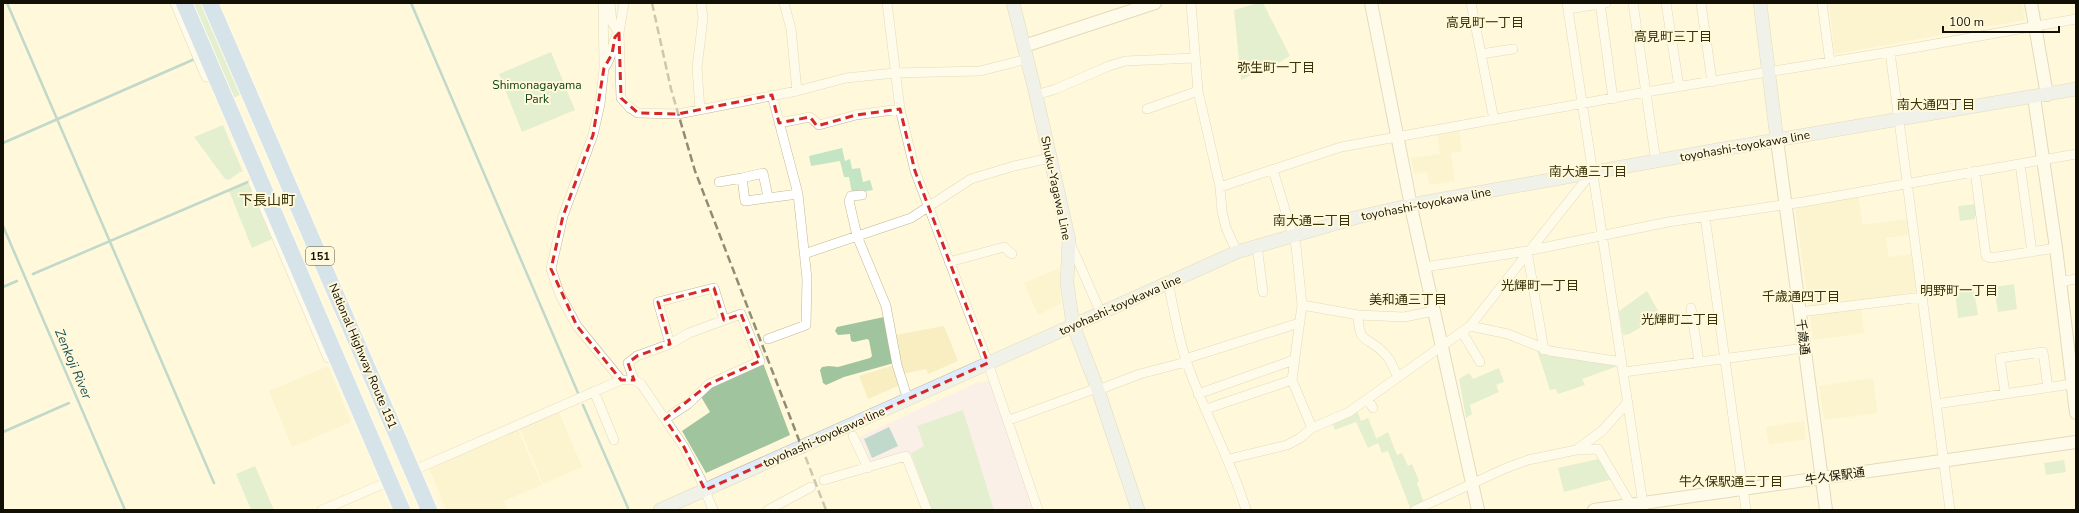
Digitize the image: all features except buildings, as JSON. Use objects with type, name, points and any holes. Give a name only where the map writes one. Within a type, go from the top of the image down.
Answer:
[{"type":"highway","name":"National Highway Route 151","points":[[184,3],[402,510]]},
{"type":"highway","name":"National Highway Route 151","points":[[210,3],[429,510]]},
{"type":"main road","name":"Shuku-Yagawa Line","points":[[1013,3],[1036,95],[1069,240],[1067,284],[1073,326],[1098,389],[1138,510]]},
{"type":"main road","points":[[1760,3],[1777,140]]},
{"type":"main road","name":"toyohashi-toyokawa line","points":[[660,510],[1237,252],[1293,235],[1411,205],[1777,140],[2076,90]]},
{"type":"street","points":[[175,3],[206,77],[215,78]]},
{"type":"street","points":[[219,3],[238,50],[233,55]]},
{"type":"street","points":[[603,3],[604,68],[600,104],[593,135],[563,216],[551,269],[560,295],[577,326],[621,380]]},
{"type":"street","points":[[610,3],[612,22],[619,33]]},
{"type":"street","points":[[624,3],[619,33],[621,98],[630,108],[638,113],[662,115],[700,110],[797,91],[846,78],[895,73],[980,71],[1027,59]]},
{"type":"street","points":[[700,110],[697,68],[703,18],[701,3]]},
{"type":"street","points":[[784,3],[791,29],[797,91]]},
{"type":"street","points":[[887,3],[900,109],[915,171],[1009,420],[1038,510]]},
{"type":"street","points":[[1024,46],[1155,3]]},
{"type":"street","points":[[1191,3],[1198,91],[1220,187],[1222,211],[1226,228],[1237,252]]},
{"type":"street","points":[[1371,3],[1411,205],[1478,510]]},
{"type":"street","points":[[1471,3],[1494,120]]},
{"type":"street","points":[[1613,99],[1602,3],[1567,6],[1624,372],[1643,507]]},
{"type":"street","points":[[1633,3],[1656,162]]},
{"type":"street","points":[[1666,3],[1679,88]]},
{"type":"street","points":[[1701,3],[1712,82]]},
{"type":"street","points":[[1822,3],[1830,62]]},
{"type":"street","points":[[2031,3],[2035,26],[2044,160],[2059,282],[2073,358],[2072,384],[2076,413]]},
{"type":"street","points":[[1220,187],[1341,147],[1582,105],[1646,92],[1679,88],[2076,19]]},
{"type":"street","points":[[604,68],[612,54],[614,37],[619,33]]},
{"type":"street","points":[[1480,54],[1513,49]]},
{"type":"street","points":[[1890,52],[1950,510]]},
{"type":"street","points":[[1036,95],[1056,89],[1109,66],[1125,61],[1196,58]]},
{"type":"street","points":[[1147,109],[1198,91]]},
{"type":"street","points":[[768,338],[806,325],[808,302],[798,194],[772,95]]},
{"type":"street","points":[[779,123],[810,117],[819,125],[856,115],[900,109]]},
{"type":"street","name":"千歳通","points":[[1777,140],[1826,510]]},
{"type":"street","points":[[1425,267],[1517,251],[1527,251],[1668,222],[1785,205],[2076,154]]},
{"type":"street","points":[[804,254],[911,218],[971,179],[1014,166],[1050,158]]},
{"type":"street","points":[[2020,164],[2032,252]]},
{"type":"street","points":[[1273,170],[1293,235],[1302,305],[1292,380],[1312,428]]},
{"type":"street","points":[[1975,171],[1986,256],[1991,258],[2056,248]]},
{"type":"street","points":[[1229,459],[1287,444],[1300,438],[1312,428],[1349,412],[1368,398],[1380,395],[1398,377],[1470,326],[1527,251],[1592,172]]},
{"type":"street","points":[[719,182],[763,173],[768,197]]},
{"type":"street","points":[[742,178],[745,201],[798,194]]},
{"type":"street","points":[[862,195],[851,196],[849,200],[857,236],[886,306],[897,365],[908,400]]},
{"type":"street","points":[[1705,217],[1746,510]]},
{"type":"street","points":[[1069,240],[1101,313]]},
{"type":"street","points":[[1257,246],[1263,292]]},
{"type":"street","points":[[949,262],[1004,247],[1012,254]]},
{"type":"street","points":[[1527,251],[1544,350]]},
{"type":"street","points":[[2059,282],[2076,279]]},
{"type":"street","points":[[1168,283],[1186,360],[1198,394],[1206,409],[1214,431],[1229,459],[1246,510]]},
{"type":"street","points":[[670,344],[658,302],[714,288],[724,320]]},
{"type":"street","points":[[1800,312],[1922,297]]},
{"type":"street","points":[[1302,305],[1358,315],[1404,317],[1434,310]]},
{"type":"street","points":[[1691,308],[1699,362]]},
{"type":"street","points":[[634,380],[628,363],[637,356],[670,344],[689,333],[740,314],[760,361],[709,384],[688,404],[665,419]]},
{"type":"street","points":[[1358,315],[1359,331],[1362,337],[1384,353],[1398,377]]},
{"type":"street","points":[[1009,420],[1140,374],[1299,323]]},
{"type":"street","points":[[1470,326],[1508,334],[1544,350],[1622,362]]},
{"type":"street","points":[[1462,332],[1480,362]]},
{"type":"street","points":[[1624,372],[1804,348]]},
{"type":"street","points":[[2005,394],[2000,358],[2043,352],[2048,388]]},
{"type":"street","points":[[1198,394],[1294,360]]},
{"type":"street","points":[[412,471],[621,380],[634,380],[641,384],[684,448],[705,490],[713,510]]},
{"type":"street","points":[[1206,409],[1292,380]]},
{"type":"street","points":[[1936,404],[2072,384]]},
{"type":"street","points":[[594,392],[614,440]]},
{"type":"street","points":[[1368,398],[1373,408]]},
{"type":"street","points":[[1576,450],[1602,432],[1628,402]]},
{"type":"street","points":[[853,436],[868,468]]},
{"type":"street","name":"牛久保駅通","points":[[1594,510],[1631,505],[1643,507],[1743,489],[2076,442]]},
{"type":"street","points":[[1415,510],[1506,468],[1528,460],[1576,450],[1598,449],[1631,505]]},
{"type":"street","points":[[824,480],[906,456],[927,510]]},
{"type":"street","points":[[322,510],[390,481]]},
{"type":"street","points":[[768,510],[811,487]]},
{"type":"highlighted area","points":[[619,33],[621,98],[638,113],[678,114],[772,95],[779,123],[810,117],[817,126],[856,115],[900,109],[915,171],[988,363],[705,490],[684,447],[665,419],[709,384],[760,361],[741,314],[724,320],[714,288],[658,302],[670,344],[637,356],[628,363],[634,380],[621,380],[577,326],[551,269],[563,216],[593,135],[604,68],[612,54],[615,37]]},
{"type":"shaded area","points":[[1829,3],[2022,3],[2025,20],[1835,54]]},
{"type":"shaded area","points":[[1459,131],[1462,151],[1451,153],[1455,181],[1429,185],[1427,172],[1414,174],[1411,158],[1440,154],[1437,134]]},
{"type":"shaded area","points":[[1858,195],[1863,225],[1907,219],[1909,235],[1886,238],[1889,257],[1912,254],[1917,292],[1860,300],[1864,333],[1813,340],[1795,206]]},
{"type":"shaded area","points":[[1059,268],[1061,304],[1038,315],[1024,283]]},
{"type":"shaded area","points":[[944,326],[958,361],[928,374],[926,369],[902,374],[895,335]]},
{"type":"shaded area","points":[[894,365],[900,385],[868,399],[859,376]]},
{"type":"shaded area","points":[[328,366],[351,422],[292,447],[269,391]]},
{"type":"shaded area","points":[[1873,378],[1878,413],[1824,420],[1819,386]]},
{"type":"shaded area","points":[[991,379],[1035,510],[929,510],[908,453],[870,463],[857,438],[978,382],[982,383]]},
{"type":"shaded area","points":[[559,412],[582,467],[543,484],[520,429]]},
{"type":"shaded area","points":[[1804,421],[1806,439],[1769,445],[1766,427]]},
{"type":"shaded area","points":[[518,430],[542,485],[504,501],[507,510],[446,510],[429,468]]},
{"type":"green space","points":[[191,3],[207,3],[242,94],[233,98]]},
{"type":"green space","points":[[1263,3],[1290,56],[1269,68],[1264,62],[1251,69],[1254,74],[1241,80],[1234,10]]},
{"type":"green space","name":"Shimonagayama Park","points":[[551,52],[575,110],[522,132],[499,74]]},
{"type":"green space","points":[[223,125],[243,172],[240,172],[229,180],[225,179],[194,137]]},
{"type":"green space","points":[[842,148],[845,161],[850,159],[852,169],[860,168],[863,182],[870,180],[873,190],[852,194],[849,177],[844,177],[840,161],[811,166],[809,156]]},
{"type":"green space","points":[[248,183],[272,239],[252,248],[229,191]]},
{"type":"green space","points":[[1976,204],[1978,215],[1975,216],[1975,219],[1960,221],[1958,206]]},
{"type":"green space","points":[[2014,284],[2017,309],[1998,312],[1994,287]]},
{"type":"green space","points":[[1974,290],[1978,315],[1958,318],[1955,292]]},
{"type":"green space","points":[[1647,291],[1661,316],[1629,334],[1623,335],[1619,311]]},
{"type":"green space","points":[[884,317],[894,363],[844,377],[826,385],[823,383],[820,370],[822,367],[838,367],[870,358],[872,356],[869,340],[851,341],[850,334],[838,335],[835,331],[837,327]]},
{"type":"green space","points":[[1537,350],[1616,364],[1618,366],[1582,379],[1585,385],[1558,394],[1556,389],[1550,390]]},
{"type":"green space","points":[[763,363],[790,435],[706,473],[682,431],[710,412],[700,395],[710,386]]},
{"type":"green space","points":[[1499,368],[1504,382],[1496,385],[1499,392],[1470,405],[1472,414],[1466,418],[1459,379],[1469,373],[1473,379]]},
{"type":"green space","points":[[963,410],[994,510],[932,510],[911,453],[924,446],[917,426]]},
{"type":"green space","points":[[1357,410],[1361,421],[1368,418],[1377,440],[1377,438],[1388,432],[1397,455],[1402,453],[1408,466],[1412,464],[1419,481],[1417,483],[1424,503],[1411,510],[1388,451],[1382,453],[1378,443],[1368,448],[1356,422],[1335,430],[1332,422]]},
{"type":"green space","points":[[1598,459],[1613,479],[1564,492],[1558,468]]},
{"type":"green space","points":[[2064,460],[2066,472],[2046,475],[2044,463]]},
{"type":"green space","points":[[255,466],[274,510],[251,510],[236,474]]},
{"type":"water","points":[[889,427],[898,446],[872,458],[864,439]]},
{"type":"waterway","points":[[7,3],[214,483]]},
{"type":"waterway","points":[[411,3],[578,393]]},
{"type":"waterway","points":[[3,143],[197,58]]},
{"type":"waterway","points":[[33,274],[248,182]]},
{"type":"waterway","name":"Zenkoji River","points":[[3,226],[125,510]]},
{"type":"waterway","points":[[3,287],[17,281]]},
{"type":"waterway","points":[[3,432],[69,403]]},
{"type":"waterway","points":[[583,405],[628,508]]},
{"type":"railway","points":[[652,3],[671,89],[695,171],[826,510]]},
{"type":"district","name":"高見町一丁目","points":[[1485,23]]},
{"type":"district","name":"高見町三丁目","points":[[1673,37]]},
{"type":"district","name":"弥生町一丁目","points":[[1276,68]]},
{"type":"district","name":"南大通四丁目","points":[[1936,105]]},
{"type":"district","name":"南大通三丁目","points":[[1588,172]]},
{"type":"district","name":"下長山町","points":[[267,200]]},
{"type":"district","name":"南大通二丁目","points":[[1312,221]]},
{"type":"district","name":"光輝町一丁目","points":[[1540,286]]},
{"type":"district","name":"明野町一丁目","points":[[1959,291]]},
{"type":"district","name":"千歳通四丁目","points":[[1801,297]]},
{"type":"district","name":"美和通三丁目","points":[[1408,300]]},
{"type":"district","name":"光輝町二丁目","points":[[1680,320]]},
{"type":"district","name":"牛久保駅通三丁目","points":[[1731,482]]}]
